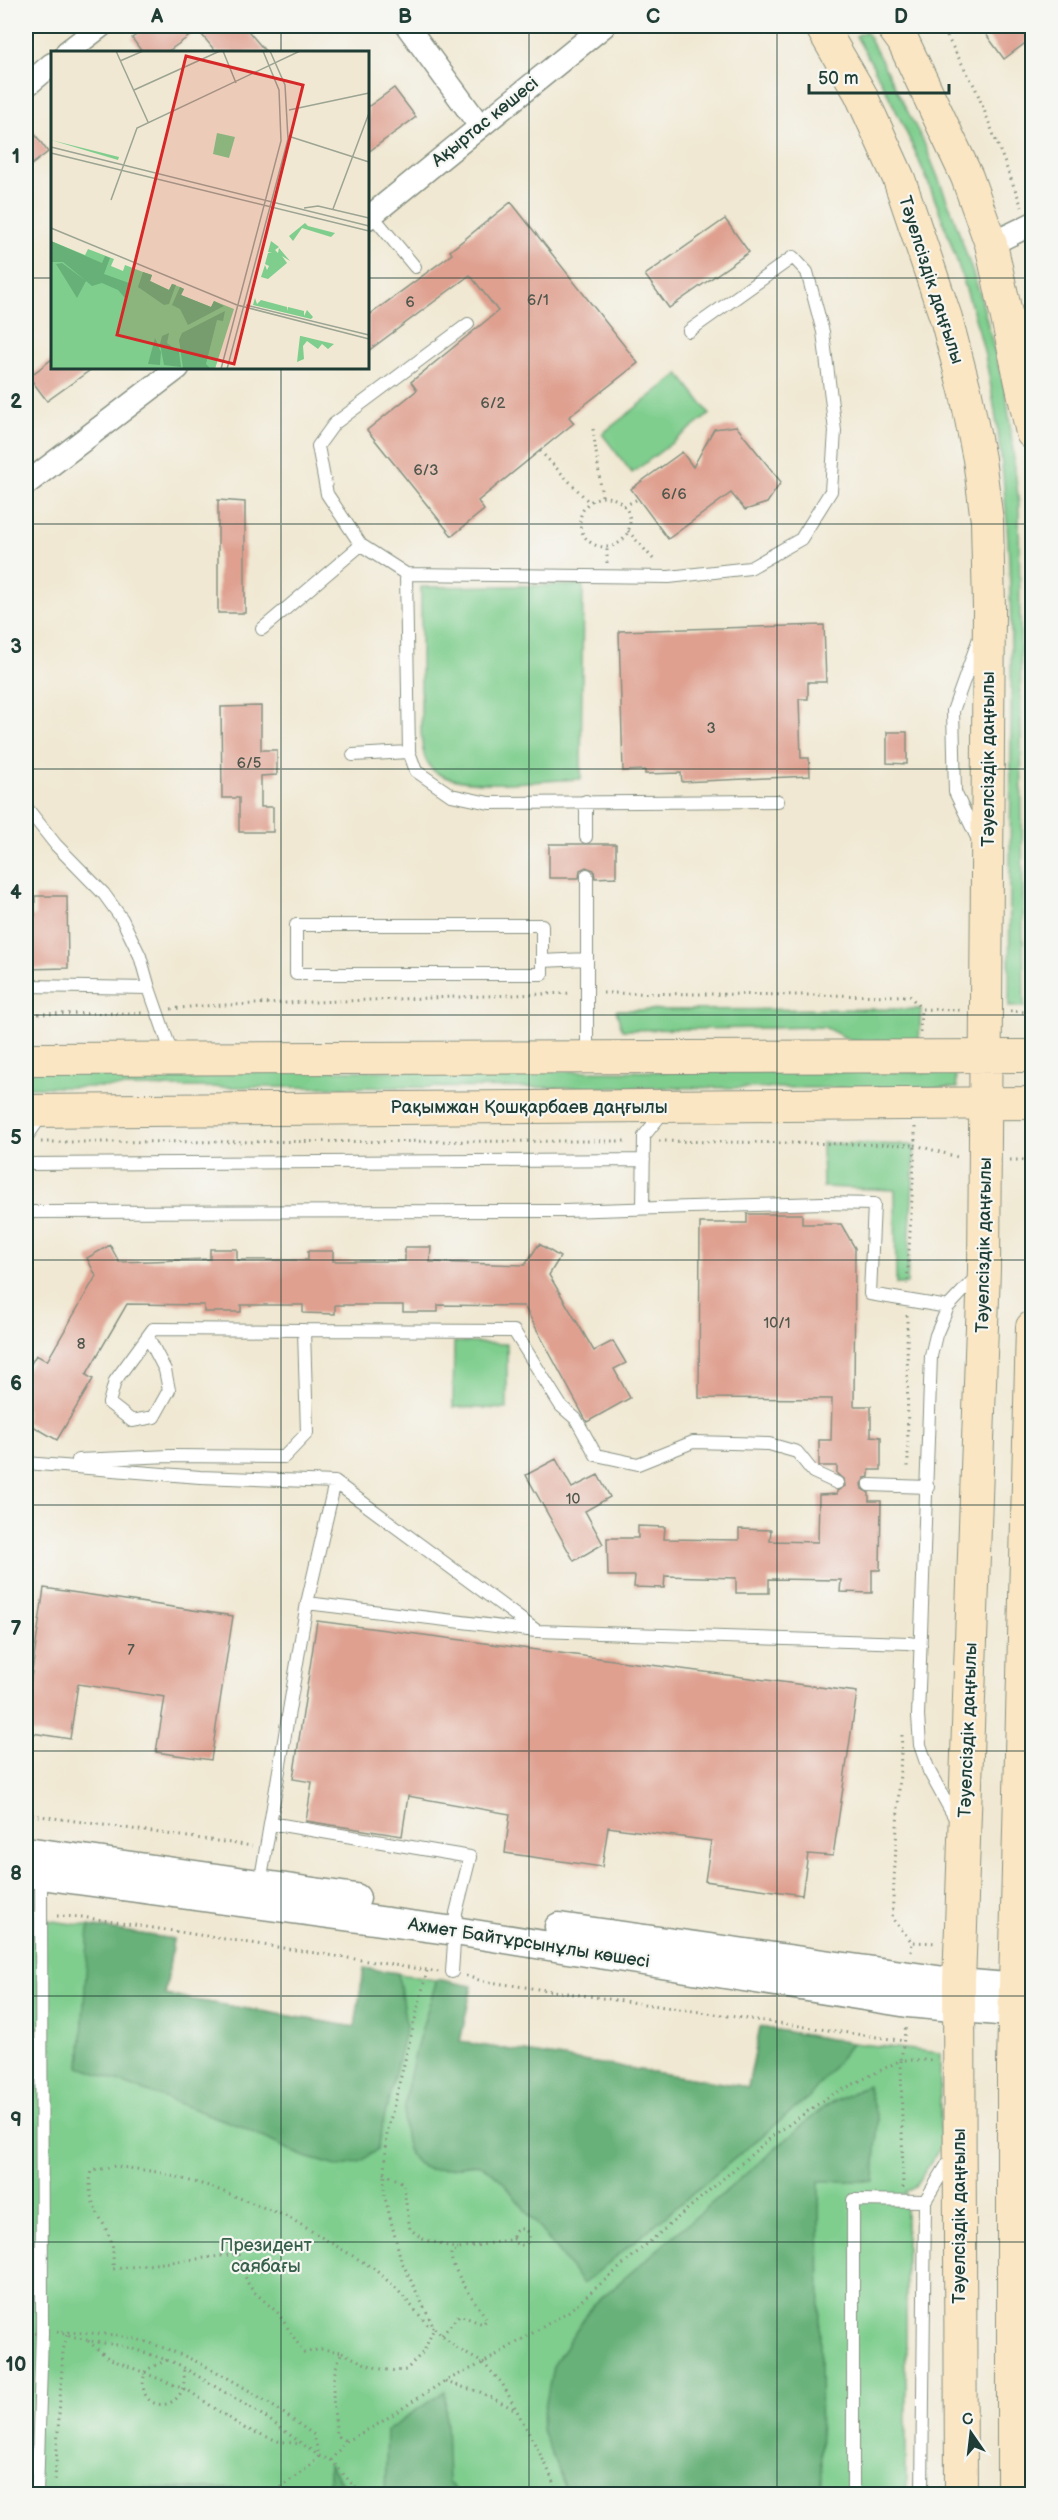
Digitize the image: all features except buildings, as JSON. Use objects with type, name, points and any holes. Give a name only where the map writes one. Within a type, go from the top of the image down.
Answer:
[{"type":"main road","name":"Тәуелсіздік даңғылы","points":[[821,26],[860,93],[899,179],[946,318],[980,459],[987,521],[989,609],[984,1269],[959,1996],[961,2494]]},
{"type":"main road","points":[[892,26],[903,41],[967,177],[991,244],[1031,414]]},
{"type":"main road","points":[[26,1059],[1032,1056]]},
{"type":"main road","name":"Рақымжан Қошқарбаев даңғылы","points":[[35,1111],[1032,1103]]},
{"type":"main road","points":[[1013,2494],[1013,2142],[1024,2001],[1032,1326]]},
{"type":"street","points":[[68,51],[101,26]]},
{"type":"street","points":[[407,26],[480,126]]},
{"type":"street","name":"Ақыртас көшесі","points":[[370,217],[604,26]]},
{"type":"street","points":[[26,86],[51,65]]},
{"type":"street","points":[[991,244],[1031,225]]},
{"type":"street","points":[[26,484],[177,369]]},
{"type":"street","name":"Ахмет Байтұрсынұлы көшесі","points":[[26,1851],[260,1884],[455,1922]]},
{"type":"street","name":"Ахмет Байтұрсынұлы көшесі","points":[[33,1874],[455,1922],[959,1996],[1024,2001]]},
{"type":"street","points":[[1013,2142],[1032,2106]]},
{"type":"lane","points":[[370,217],[415,267]]},
{"type":"lane","points":[[468,324],[334,424],[318,446],[327,494],[361,545],[406,574],[669,577],[750,568],[801,539],[831,491],[835,431],[823,332],[807,272],[793,257],[689,331]]},
{"type":"lane","points":[[262,629],[361,545]]},
{"type":"lane","points":[[406,574],[409,752],[416,771],[451,795],[489,803],[777,801]]},
{"type":"lane","points":[[353,755],[409,752]]},
{"type":"lane","points":[[586,801],[586,837]]},
{"type":"lane","points":[[26,807],[56,845],[104,894],[122,919],[140,956],[173,1059]]},
{"type":"lane","points":[[587,875],[587,1058]]},
{"type":"lane","points":[[296,925],[542,925],[542,962],[542,974],[296,974],[296,925]]},
{"type":"lane","points":[[542,962],[587,959]]},
{"type":"lane","points":[[26,986],[149,988]]},
{"type":"lane","points":[[643,1208],[644,1137],[667,1106]]},
{"type":"lane","points":[[31,1140],[35,1111]]},
{"type":"lane","points":[[26,1164],[644,1160]]},
{"type":"lane","points":[[26,1212],[565,1211],[874,1204],[870,1294],[948,1307]]},
{"type":"lane","points":[[964,1835],[929,1771],[920,1745],[918,1716],[931,1356],[936,1335],[948,1307],[984,1269]]},
{"type":"lane","points":[[148,1337],[165,1370],[169,1390],[154,1417],[132,1421],[109,1403],[115,1381],[153,1329],[514,1331],[561,1406],[576,1419],[596,1455],[638,1464],[693,1442],[769,1444],[798,1452],[813,1472],[837,1483]]},
{"type":"lane","points":[[27,1463],[170,1456],[284,1457],[307,1433],[304,1330]]},
{"type":"lane","points":[[27,1463],[200,1477],[335,1482],[537,1631]]},
{"type":"lane","points":[[260,1884],[307,1603],[335,1482]]},
{"type":"lane","points":[[869,1485],[928,1487]]},
{"type":"lane","points":[[307,1603],[537,1631],[908,1642],[921,1645]]},
{"type":"lane","points":[[270,1823],[470,1857],[455,1922],[452,1972]]},
{"type":"lane","points":[[33,1874],[42,2333],[37,2494]]},
{"type":"lane","points":[[922,2494],[925,2201],[958,2146]]},
{"type":"lane","points":[[853,2494],[853,2200],[925,2201]]},
{"type":"path","points":[[941,26],[975,87],[1031,225]]},
{"type":"path","points":[[593,429],[602,496]]},
{"type":"path","points":[[540,451],[589,502]]},
{"type":"path","points":[[602,496],[617,499],[627,509],[631,523],[626,537],[614,546],[600,547],[587,541],[580,528],[580,513],[589,502],[602,496]]},
{"type":"path","points":[[624,506],[638,499]]},
{"type":"path","points":[[628,531],[669,577]]},
{"type":"path","points":[[26,1014],[140,1014],[199,1006],[587,993],[910,996],[921,1009],[919,1041]]},
{"type":"path","points":[[921,1009],[969,1010]]},
{"type":"path","points":[[1004,1011],[1026,1012]]},
{"type":"path","points":[[909,1486],[906,1300],[915,1126]]},
{"type":"path","points":[[31,1140],[644,1141],[915,1145],[967,1160]]},
{"type":"path","points":[[1005,1160],[1027,1160]]},
{"type":"path","points":[[903,1726],[892,1918],[912,1942]]},
{"type":"path","points":[[26,1814],[266,1848]]},
{"type":"path","points":[[427,1971],[387,2133],[384,2173],[384,2194],[401,2260],[434,2328],[424,2351],[406,2370],[382,2370],[342,2352],[321,2349],[304,2353],[278,2313],[253,2291],[247,2282],[238,2254],[113,2269],[112,2242],[91,2203],[92,2170],[115,2166],[157,2172],[209,2186],[288,2217],[373,2268],[396,2288],[427,2324],[434,2328],[456,2348],[483,2363],[502,2383],[547,2467],[558,2494]]},
{"type":"path","points":[[331,2460],[346,2441],[375,2426],[443,2382],[483,2363],[569,2311],[774,2135],[830,2096]]},
{"type":"path","points":[[384,2173],[404,2183],[410,2229],[423,2239],[458,2249]]},
{"type":"path","points":[[520,2229],[525,2230],[529,2235],[527,2243],[522,2245],[516,2243],[514,2239],[514,2234],[520,2229]]},
{"type":"path","points":[[442,2335],[459,2315],[478,2324],[483,2324],[487,2319],[450,2259],[451,2253],[458,2249],[514,2239]]},
{"type":"path","points":[[56,2332],[88,2341],[124,2346],[183,2367],[264,2416],[318,2456],[331,2460],[361,2494]]},
{"type":"path","points":[[42,2333],[93,2333],[134,2339],[185,2355],[264,2398],[314,2435],[318,2456],[310,2466],[270,2494]]},
{"type":"path","points":[[54,2482],[63,2351],[68,2335]]},
{"type":"path","points":[[88,2341],[108,2358],[183,2389],[244,2428],[278,2441],[303,2445]]},
{"type":"path","points":[[342,2352],[334,2366],[332,2391],[337,2436],[346,2441]]},
{"type":"path","points":[[167,2360],[146,2370],[142,2381],[146,2398],[152,2403],[159,2405],[170,2403],[177,2398],[183,2389],[185,2378],[183,2367]]},
{"type":"path","points":[[443,2382],[480,2392],[514,2409]]},
{"type":"green space","points":[[866,31],[924,143],[952,212],[980,294],[1007,399],[1019,504],[1024,1007],[1009,1007],[1010,599],[1001,453],[994,404],[980,335],[951,243],[902,122],[856,36]]},
{"type":"green space","points":[[679,374],[710,414],[632,473],[602,434]]},
{"type":"green space","points":[[583,585],[581,779],[467,782],[432,770],[424,755],[421,732],[421,587]]},
{"type":"green space","points":[[921,1009],[919,1041],[852,1041],[824,1027],[622,1030],[616,1010]]},
{"type":"green space","points":[[26,1070],[955,1072],[957,1088],[26,1087]]},
{"type":"green space","points":[[822,1143],[915,1145],[907,1284],[896,1284],[895,1190],[823,1187]]},
{"type":"green space","points":[[454,1342],[507,1344],[507,1409],[453,1407]]},
{"type":"green space","name":"Президент саябағы","points":[[26,1917],[173,1939],[165,1995],[355,2027],[364,1968],[472,1986],[459,2042],[748,2087],[760,2027],[852,2043],[940,2053],[940,2148],[915,2187],[906,2192],[906,2494],[26,2494]]},
{"type":"green space","points":[[89,1926],[173,1939],[165,1995],[355,2027],[364,1968],[398,1973],[406,2026],[377,2149],[362,2161],[340,2167],[302,2156],[237,2125],[80,2067]]},
{"type":"green space","points":[[437,1979],[472,1986],[460,2042],[748,2087],[760,2027],[852,2043],[809,2097],[583,2284],[503,2182],[487,2168],[475,2164],[428,2169],[412,2158],[405,2138],[404,2112],[408,2082]]},
{"type":"green space","points":[[867,2085],[878,2121],[874,2181],[819,2181],[821,2494],[568,2494],[541,2428],[553,2366],[593,2305],[824,2107]]},
{"type":"green space","points":[[445,2391],[448,2482],[459,2494],[385,2494],[387,2430]]},
{"type":"green space","points":[[329,2465],[350,2494],[329,2494]]},
{"type":"green space","points":[[86,2487],[307,2490],[307,2494],[85,2494]]}]
